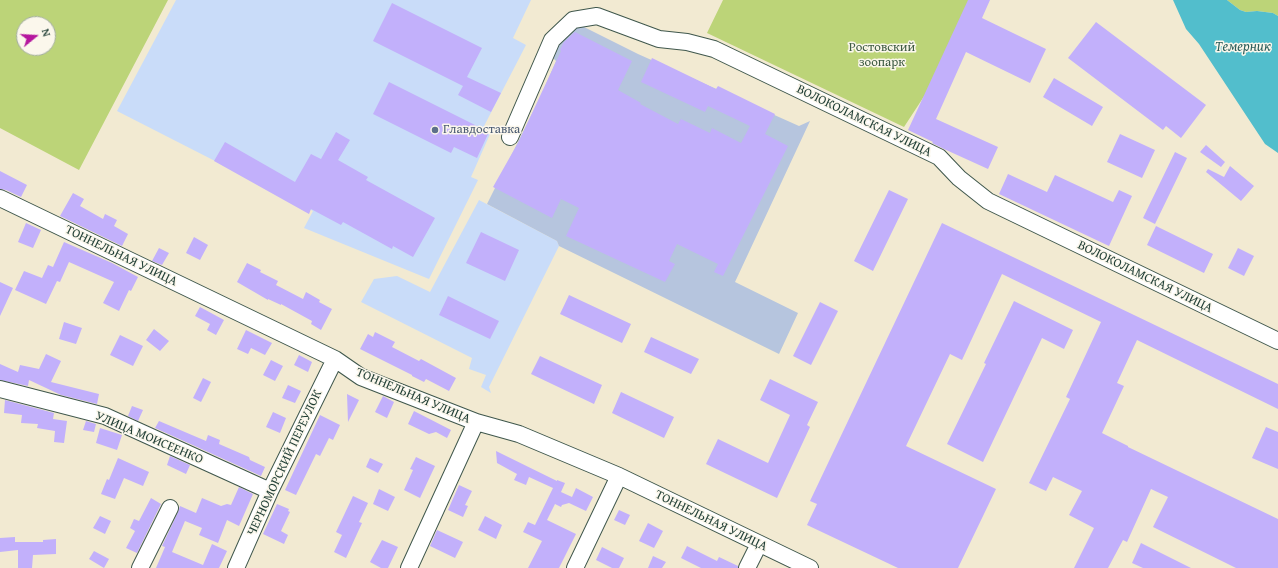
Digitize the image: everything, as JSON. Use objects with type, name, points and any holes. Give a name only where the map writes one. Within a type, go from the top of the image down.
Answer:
[{"type":"street","name":"ВОЛОКОЛАМСКАЯ УЛИЦА","points":[[510,137],[552,40],[573,20],[597,16],[659,39],[688,42],[714,49],[939,157],[960,178],[988,201],[1278,342]]},
{"type":"street","name":"ТОННЕЛЬНАЯ УЛИЦА","points":[[0,198],[335,359],[361,377],[476,422],[519,434],[619,476],[810,568]]},
{"type":"street","name":"ЧЕРНОМОРСКИЙ ПЕРЕУЛОК","points":[[236,568],[270,491],[335,359]]},
{"type":"street","name":"УЛИЦА МОИСЕЕНКО","points":[[0,389],[105,416],[270,491]]},
{"type":"street","points":[[409,568],[476,422]]},
{"type":"street","points":[[575,568],[619,476]]},
{"type":"street","points":[[140,568],[170,508]]},
{"type":"street","points":[[747,568],[759,544]]},
{"type":"shaded area","points":[[176,0],[531,0],[513,38],[526,45],[482,130],[490,134],[471,177],[478,180],[429,279],[304,228],[313,211],[117,111]]},
{"type":"shaded area","points":[[572,21],[638,54],[799,126],[810,121],[735,282],[798,313],[779,354],[559,246],[557,241],[487,204],[541,96],[556,61],[552,57]]},
{"type":"shaded area","points":[[479,200],[557,241],[559,246],[489,387],[491,393],[481,387],[486,375],[469,369],[472,358],[361,302],[374,279],[397,276],[430,292]]},
{"type":"green space","points":[[0,0],[168,0],[79,170],[0,128]]},
{"type":"green space","name":"Ростовский зоопарк","points":[[723,0],[987,0],[904,127],[707,33]]},
{"type":"green space","points":[[1227,0],[1278,0],[1278,16],[1273,13],[1257,11],[1246,12],[1240,10]]},
{"type":"water","name":"Темерник","points":[[1173,0],[1227,0],[1240,10],[1246,12],[1257,11],[1273,13],[1278,16],[1278,153],[1265,144],[1199,44],[1186,29]]},
{"type":"building","points":[[968,0],[990,0],[982,18],[1046,49],[1030,83],[966,52],[936,119],[998,147],[988,169],[944,149],[908,130]]},
{"type":"building","points":[[392,3],[482,48],[467,77],[501,93],[491,112],[458,95],[463,86],[373,41]]},
{"type":"building","points":[[1096,22],[1206,105],[1181,138],[1166,126],[1163,130],[1068,58]]},
{"type":"building","points":[[575,32],[632,61],[618,90],[641,103],[640,104],[678,124],[681,119],[710,133],[712,128],[741,143],[750,126],[708,106],[705,112],[641,82],[652,58],[716,89],[718,86],[775,114],[765,134],[788,146],[723,276],[714,272],[718,264],[677,244],[669,261],[675,264],[665,282],[566,236],[579,208],[561,199],[552,218],[493,187],[519,141],[564,42]]},
{"type":"building","points":[[1054,78],[1103,107],[1092,126],[1043,97]]},
{"type":"building","points":[[389,82],[489,132],[477,158],[454,147],[451,153],[373,114]]},
{"type":"building","points":[[336,132],[350,140],[338,160],[368,177],[366,180],[435,218],[413,257],[393,246],[392,249],[343,222],[341,225],[311,209],[309,214],[214,161],[225,142],[295,182],[311,154],[321,159]]},
{"type":"building","points":[[1120,134],[1155,150],[1142,178],[1107,162]]},
{"type":"building","points":[[1206,145],[1225,162],[1221,167],[1200,152]]},
{"type":"building","points":[[1175,152],[1187,158],[1155,224],[1143,218]]},
{"type":"building","points":[[1230,166],[1254,186],[1241,201],[1206,172],[1208,169],[1224,177]]},
{"type":"building","points":[[0,171],[27,185],[21,197],[6,190],[0,189]]},
{"type":"building","points":[[1008,174],[1047,192],[1055,175],[1113,202],[1119,190],[1132,196],[1109,246],[999,194]]},
{"type":"building","points":[[889,190],[908,199],[873,271],[854,261]]},
{"type":"building","points":[[73,193],[84,199],[80,206],[103,219],[105,214],[117,220],[114,226],[128,234],[122,246],[60,216]]},
{"type":"building","points":[[26,223],[41,230],[33,248],[18,242]]},
{"type":"building","points":[[942,223],[1278,384],[1278,409],[1137,340],[1117,383],[1124,386],[1102,433],[1278,519],[1278,568],[1236,568],[1153,527],[1168,497],[1151,489],[1127,542],[1123,540],[1108,568],[1074,568],[1094,528],[1069,515],[1082,491],[1053,477],[1046,491],[1029,483],[1070,399],[1066,397],[1101,322],[1002,274],[962,360],[950,354],[906,446],[996,489],[958,568],[898,568],[807,525],[817,504],[810,501]]},
{"type":"building","points":[[1156,226],[1213,254],[1204,273],[1147,245]]},
{"type":"building","points":[[481,232],[519,250],[505,281],[466,263]]},
{"type":"building","points":[[194,237],[208,245],[200,260],[186,253]]},
{"type":"building","points":[[64,242],[112,263],[138,277],[131,291],[129,290],[119,311],[103,303],[114,282],[69,262],[60,282],[57,281],[46,304],[15,290],[24,271],[42,278],[48,265],[53,267]]},
{"type":"building","points":[[159,248],[169,253],[162,265],[152,261]]},
{"type":"building","points":[[1238,248],[1254,256],[1244,276],[1228,268]]},
{"type":"building","points":[[247,263],[261,270],[260,272],[278,281],[276,285],[303,299],[306,292],[320,300],[319,302],[332,309],[321,330],[311,324],[312,321],[281,304],[268,300],[237,282]]},
{"type":"building","points":[[0,282],[13,288],[0,316]]},
{"type":"building","points":[[569,295],[631,324],[622,343],[560,314]]},
{"type":"building","points":[[448,296],[499,321],[490,339],[439,315]]},
{"type":"building","points":[[1014,301],[1073,330],[1064,349],[1042,338],[983,462],[947,444],[986,364],[984,363]]},
{"type":"building","points":[[820,302],[838,311],[811,365],[793,356]]},
{"type":"building","points":[[200,307],[224,320],[216,335],[207,330],[210,324],[195,316]]},
{"type":"building","points":[[64,322],[82,328],[76,344],[59,339]]},
{"type":"building","points":[[154,329],[169,341],[160,351],[146,340]]},
{"type":"building","points":[[246,330],[272,343],[265,355],[251,348],[248,354],[237,349]]},
{"type":"building","points":[[375,332],[395,342],[392,347],[419,361],[421,359],[456,378],[449,391],[426,379],[424,382],[360,349],[368,334],[373,337]]},
{"type":"building","points":[[120,335],[143,346],[133,366],[110,355]]},
{"type":"building","points":[[651,337],[699,359],[691,374],[644,352]]},
{"type":"building","points":[[46,354],[61,361],[51,382],[99,394],[97,404],[61,395],[29,380],[28,386],[0,380],[0,364],[18,372],[20,365],[39,369]]},
{"type":"building","points":[[299,355],[312,362],[308,372],[294,365]]},
{"type":"building","points":[[540,356],[602,385],[594,404],[531,374]]},
{"type":"building","points":[[271,360],[283,366],[275,381],[263,375]]},
{"type":"building","points":[[203,378],[211,382],[201,402],[193,398]]},
{"type":"building","points":[[770,379],[818,402],[807,425],[810,427],[777,498],[706,464],[718,439],[768,463],[790,415],[760,400]]},
{"type":"building","points":[[288,385],[301,391],[295,403],[282,398]]},
{"type":"building","points":[[621,392],[674,417],[664,438],[612,413]]},
{"type":"building","points":[[347,394],[359,400],[348,422]]},
{"type":"building","points":[[383,396],[394,402],[387,418],[375,412]]},
{"type":"building","points":[[5,400],[54,413],[53,419],[67,421],[64,443],[54,442],[55,431],[37,428],[38,424],[21,423],[22,415],[4,413]]},
{"type":"building","points":[[132,406],[143,410],[138,421],[128,416]]},
{"type":"building","points":[[414,411],[451,430],[447,438],[436,432],[429,434],[408,424]]},
{"type":"building","points":[[273,412],[286,418],[280,433],[266,427]]},
{"type":"building","points":[[320,415],[340,425],[333,440],[329,438],[320,456],[316,454],[296,495],[285,490]]},
{"type":"building","points":[[86,421],[96,424],[94,432],[83,430]]},
{"type":"building","points":[[159,421],[206,441],[208,435],[220,440],[219,444],[249,457],[250,460],[265,467],[261,476],[155,428]]},
{"type":"building","points":[[1266,427],[1278,432],[1278,469],[1252,458]]},
{"type":"building","points":[[100,428],[122,435],[117,450],[96,443]]},
{"type":"building","points":[[496,451],[557,481],[565,483],[561,492],[572,497],[576,488],[593,497],[586,511],[569,503],[562,505],[561,507],[555,504],[547,520],[576,534],[559,568],[528,568],[542,541],[523,532],[528,522],[535,525],[553,488],[529,477],[526,485],[514,480],[517,474],[497,463]]},
{"type":"building","points":[[170,456],[190,465],[186,474],[167,465]]},
{"type":"building","points":[[416,457],[435,466],[420,498],[404,490],[413,470],[410,469]]},
{"type":"building","points":[[118,458],[149,472],[143,486],[124,478],[115,499],[101,494],[107,479],[109,480]]},
{"type":"building","points":[[370,458],[383,464],[378,473],[366,467]]},
{"type":"building","points":[[459,485],[472,491],[465,505],[468,506],[463,517],[448,510]]},
{"type":"building","points":[[239,487],[253,494],[239,526],[227,520],[218,543],[199,535],[202,528],[185,521],[172,552],[203,565],[212,544],[227,551],[219,568],[156,568],[165,547],[162,546],[180,506],[196,513],[202,498],[221,506],[227,504],[231,505]]},
{"type":"building","points":[[379,489],[395,497],[388,511],[373,504]]},
{"type":"building","points":[[353,496],[368,503],[359,522],[362,523],[346,558],[334,552],[342,535],[336,532]]},
{"type":"building","points":[[151,498],[161,504],[137,553],[126,548],[135,531],[130,528],[134,519],[139,521]]},
{"type":"building","points":[[277,504],[289,509],[288,511],[290,512],[281,531],[288,535],[284,544],[263,534]]},
{"type":"building","points":[[619,510],[630,515],[625,525],[614,520]]},
{"type":"building","points":[[100,516],[111,521],[105,534],[93,528]]},
{"type":"building","points":[[485,516],[502,525],[496,539],[478,530]]},
{"type":"building","points":[[648,523],[663,531],[654,548],[639,541]]},
{"type":"building","points":[[437,530],[463,542],[455,558],[430,546]]},
{"type":"building","points":[[15,537],[15,542],[43,542],[43,540],[56,539],[56,554],[33,555],[32,568],[18,568],[18,550],[0,552],[0,538]]},
{"type":"building","points":[[382,540],[398,547],[388,568],[381,568],[370,562]]},
{"type":"building","points":[[1141,543],[1191,568],[1143,568],[1132,563]]},
{"type":"building","points":[[687,546],[717,561],[719,557],[738,566],[738,568],[701,568],[681,558]]},
{"type":"building","points":[[602,547],[624,558],[619,568],[612,568],[596,560]]},
{"type":"building","points":[[94,551],[109,559],[104,568],[89,559]]},
{"type":"building","points":[[653,556],[666,562],[662,568],[648,568]]},
{"type":"place","name":"Главдоставка","points":[[435,130]]}]
